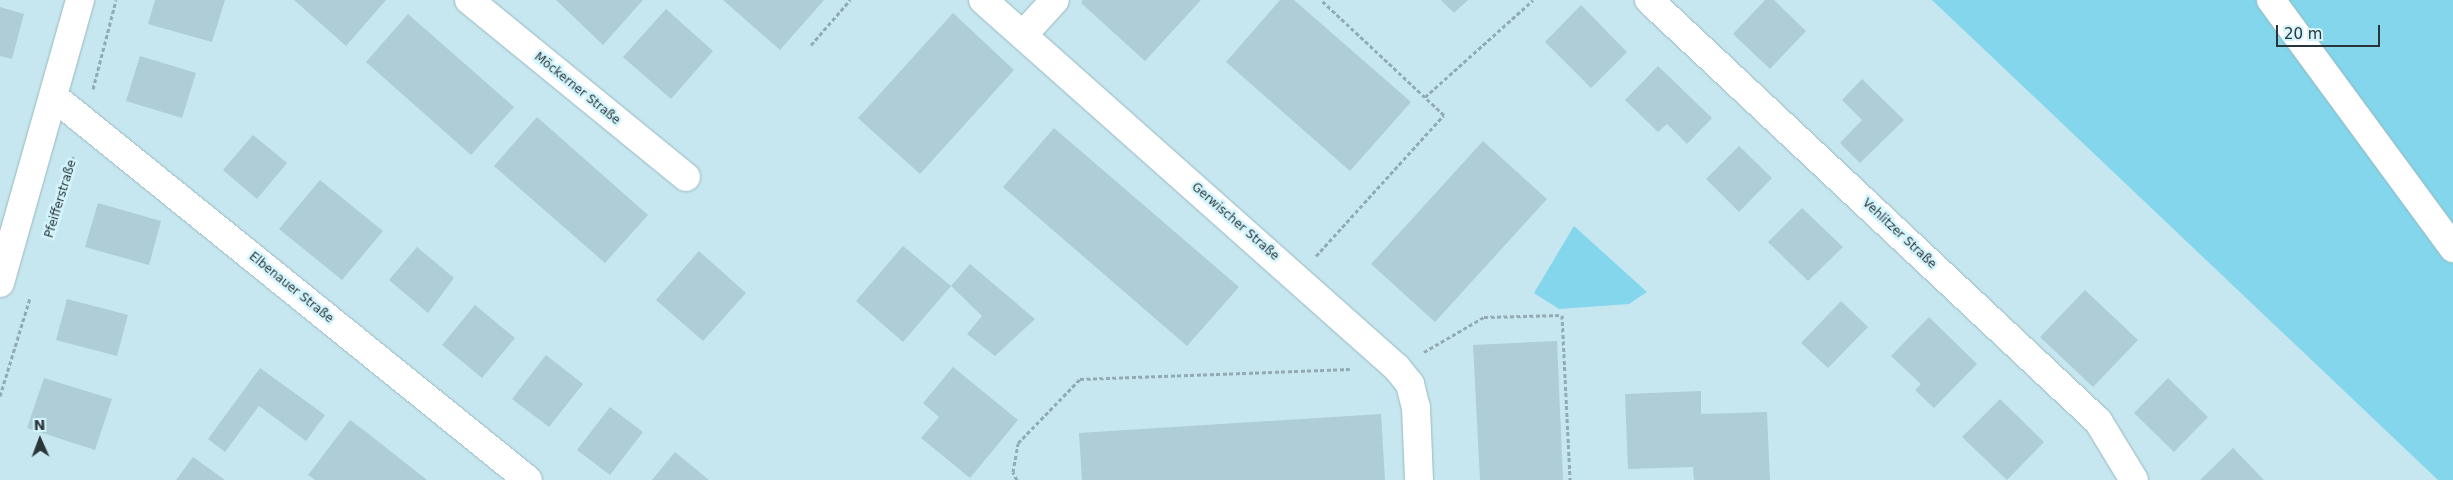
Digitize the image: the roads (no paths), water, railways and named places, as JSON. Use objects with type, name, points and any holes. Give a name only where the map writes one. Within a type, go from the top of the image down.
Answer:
[{"type":"street","points":[[0,283],[80,0]]},
{"type":"street","name":"Möckerner Straße","points":[[469,0],[686,177]]},
{"type":"street","name":"Gerwischer Straße","points":[[984,0],[1397,368],[1410,384],[1416,408],[1419,480]]},
{"type":"street","points":[[1023,35],[1055,0]]},
{"type":"street","name":"Vehlitzer Straße","points":[[1649,0],[2098,421],[2134,480]]},
{"type":"street","points":[[2271,0],[2453,248]]},
{"type":"street","name":"Elbenauer Straße","points":[[54,97],[528,480]]}]
